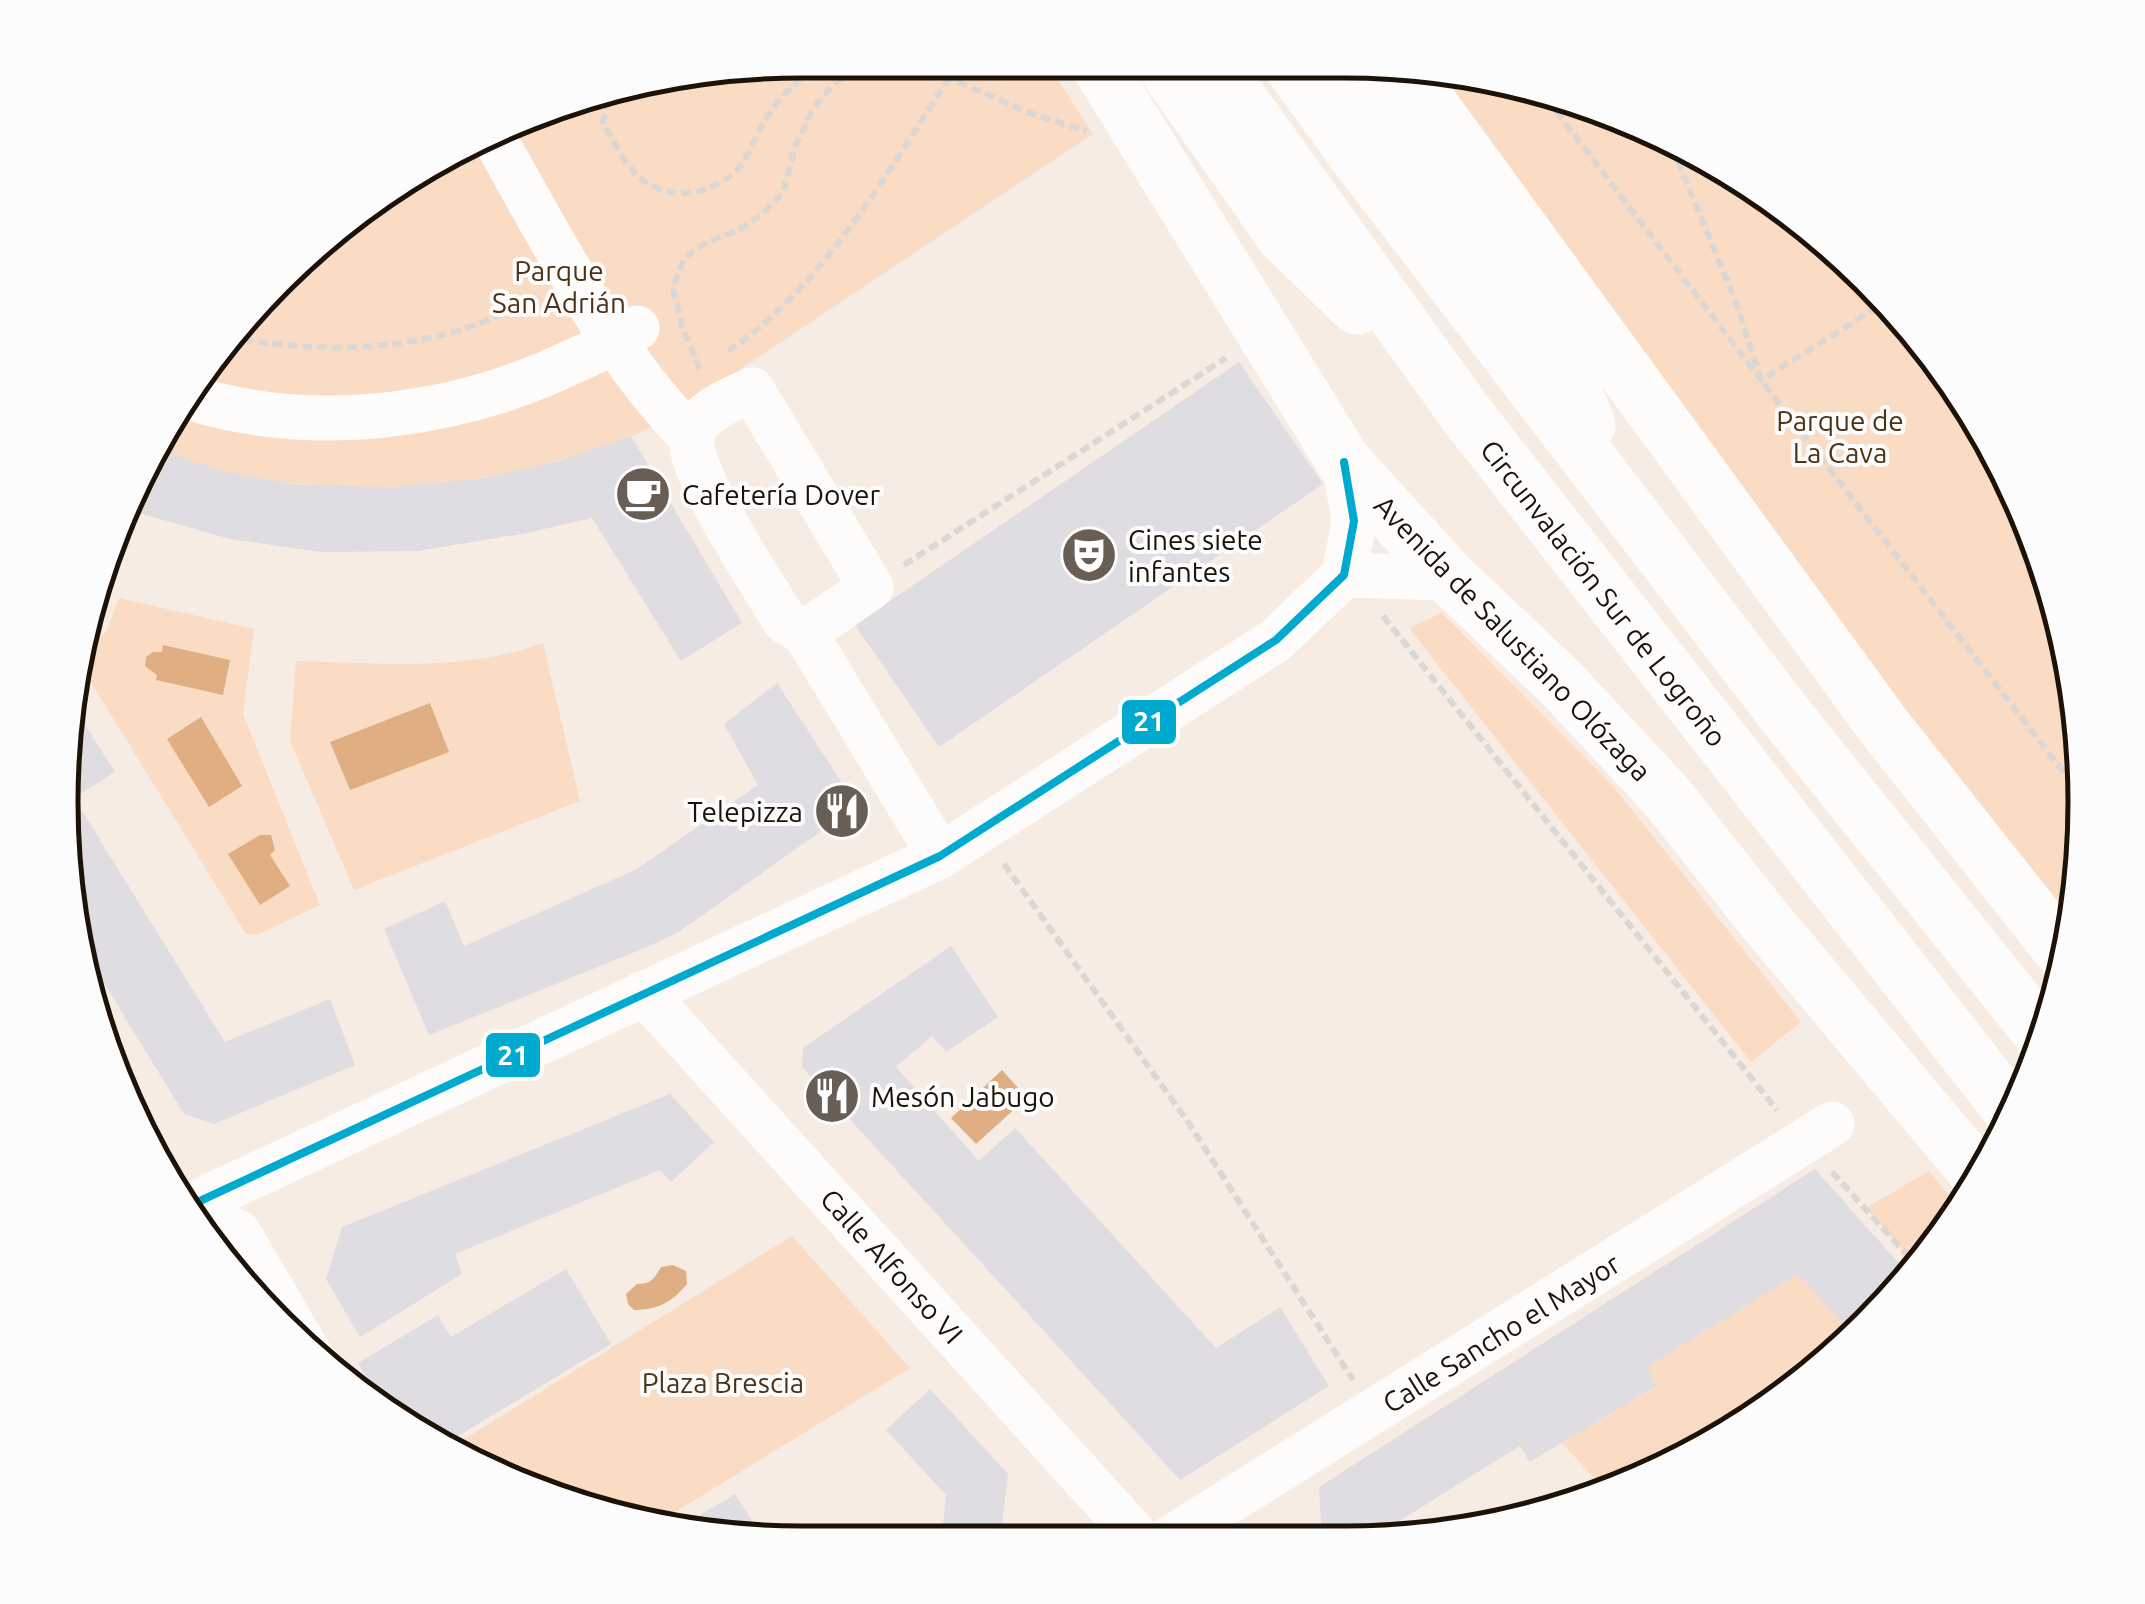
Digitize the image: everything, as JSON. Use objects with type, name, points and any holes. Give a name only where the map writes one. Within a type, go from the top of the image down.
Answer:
[{"type":"main road","name":"Avenida de Salustiano Olózaga","points":[[1107,78],[1344,462],[1450,578],[1560,682],[1668,798],[1762,917],[1970,1164]]},
{"type":"main road","points":[[1174,78],[1284,235],[1466,414]]},
{"type":"main road","name":"Circunvalación Sur de Logroño","points":[[1224,78],[1466,414],[1739,768],[2003,1099]]},
{"type":"main road","points":[[1300,78],[1782,712],[2033,1023]]},
{"type":"main road","points":[[1365,78],[1554,340],[1613,488]]},
{"type":"main road","points":[[1413,81],[1883,725],[2054,941]]},
{"type":"street","points":[[498,145],[574,276],[627,335],[648,388],[691,437],[696,468],[784,621],[805,633],[940,856]]},
{"type":"street","points":[[200,399],[268,414],[337,418],[406,413],[474,400],[540,378],[627,335]]},
{"type":"street","points":[[691,437],[698,423],[720,406],[752,390],[871,587],[805,633]]},
{"type":"street","points":[[199,1203],[940,856],[1276,640],[1344,576],[1354,521],[1344,462]]},
{"type":"street","points":[[1344,576],[1450,578]]},
{"type":"street","name":"Calle Alfonso VI","points":[[644,993],[1127,1526]]},
{"type":"street","name":"Calle Sancho el Mayor","points":[[1191,1526],[1818,1134]]},
{"type":"street","points":[[210,1219],[238,1232],[280,1304]]},
{"type":"path","points":[[607,104],[603,122],[624,162],[646,184],[680,194],[708,189],[737,171],[768,115],[800,78]]},
{"type":"path","points":[[842,78],[813,109],[795,147],[783,193],[761,216],[685,257],[673,288],[682,326],[703,374],[784,304],[852,225],[949,78],[1030,113],[1093,134]]},
{"type":"path","points":[[1555,110],[2067,776]]},
{"type":"path","points":[[1677,160],[1736,302],[1761,380]]},
{"type":"path","points":[[245,339],[273,345],[345,348],[416,340],[486,320],[574,276]]},
{"type":"path","points":[[1761,380],[1874,309]]},
{"type":"path","points":[[871,587],[1265,333]]},
{"type":"path","points":[[1344,576],[1394,628],[1818,1134],[1852,1191],[1908,1255]]},
{"type":"green space","name":"Parque San Adrián","points":[[1057,78],[1093,134],[657,425],[610,444],[514,472],[414,486],[313,485],[223,473],[168,454],[200,399],[257,324],[324,257],[399,200],[440,175],[482,152],[569,116],[661,91],[755,79]]},
{"type":"green space","name":"Parque de La Cava","points":[[1426,83],[1484,91],[1576,116],[1663,152],[1705,175],[1746,200],[1821,257],[1888,324],[1918,361],[1993,482],[2043,614],[2054,661],[2066,755],[2066,849],[2057,920]]},
{"type":"green space","points":[[119,598],[254,629],[243,714],[320,905],[257,935],[246,934],[88,678],[96,641],[106,632]]},
{"type":"green space","points":[[1442,613],[1613,786],[1801,1022],[1751,1062],[1409,628]]},
{"type":"green space","points":[[543,643],[580,801],[354,890],[290,741],[296,661],[452,662]]},
{"type":"green space","points":[[1929,1171],[1950,1197],[1908,1256],[1866,1208]]},
{"type":"green space","name":"Plaza Brescia","points":[[792,1236],[910,1368],[671,1515],[569,1488],[462,1441]]},
{"type":"green space","points":[[1798,1274],[1844,1324],[1746,1404],[1663,1452],[1596,1480],[1562,1443],[1656,1387],[1647,1367]]},
{"type":"shaded area","points":[[163,645],[230,660],[223,695],[156,680],[157,675],[145,666],[146,657],[162,652]]},
{"type":"shaded area","points":[[430,703],[449,752],[350,790],[330,742]]},
{"type":"shaded area","points":[[201,717],[242,786],[209,807],[167,739]]},
{"type":"shaded area","points":[[260,835],[271,835],[275,850],[270,855],[290,886],[260,905],[228,854]]},
{"type":"shaded area","points":[[1002,1070],[1027,1098],[976,1144],[951,1118]]},
{"type":"shaded area","points":[[673,1265],[686,1271],[687,1284],[676,1296],[650,1308],[634,1310],[628,1304],[626,1294],[637,1284],[652,1280],[661,1267]]},
{"type":"building","name":"Cines siete infantes","points":[[1239,362],[1323,484],[939,747],[855,625]]},
{"type":"building","points":[[631,436],[742,623],[681,661],[592,518],[418,551],[321,552],[230,539],[138,513],[168,453],[225,472],[299,485],[390,487],[478,479],[559,461]]},
{"type":"building","points":[[777,683],[857,806],[680,931],[429,1035],[384,929],[445,901],[464,946],[637,869],[758,785],[724,724]]},
{"type":"building","points":[[83,721],[115,772],[78,795]]},
{"type":"building","points":[[78,805],[225,1042],[330,999],[355,1065],[214,1124],[184,1114],[98,973],[84,897]]},
{"type":"building","points":[[951,946],[998,1017],[946,1052],[932,1036],[896,1067],[979,1161],[1015,1128],[1216,1348],[1280,1307],[1329,1386],[1180,1480],[802,1067],[803,1048]]},
{"type":"building","points":[[670,1094],[714,1142],[671,1182],[660,1170],[455,1254],[462,1274],[360,1337],[326,1279],[342,1227]]},
{"type":"building","points":[[1815,1169],[1900,1265],[1844,1324],[1798,1274],[1647,1367],[1657,1386],[1530,1462],[1520,1446],[1394,1525],[1321,1526],[1319,1487]]},
{"type":"building","points":[[566,1269],[611,1344],[455,1437],[370,1383],[358,1363],[438,1315],[451,1337]]},
{"type":"building","points":[[930,1389],[1008,1474],[1002,1526],[943,1526],[946,1495],[886,1430]]},
{"type":"building","points":[[735,1494],[754,1525],[707,1520],[695,1518]]},
{"type":"transit line","name":"21","points":[[198,1202],[940,856],[1276,640],[1344,575],[1354,521],[1344,462]]},
{"type":"place","name":"Cafetería Dover","points":[[643,494]]},
{"type":"place","name":"Cines siete infantes","points":[[1089,555]]},
{"type":"place","name":"Telepizza","points":[[842,811]]},
{"type":"place","name":"Mesón Jabugo","points":[[832,1096]]}]
